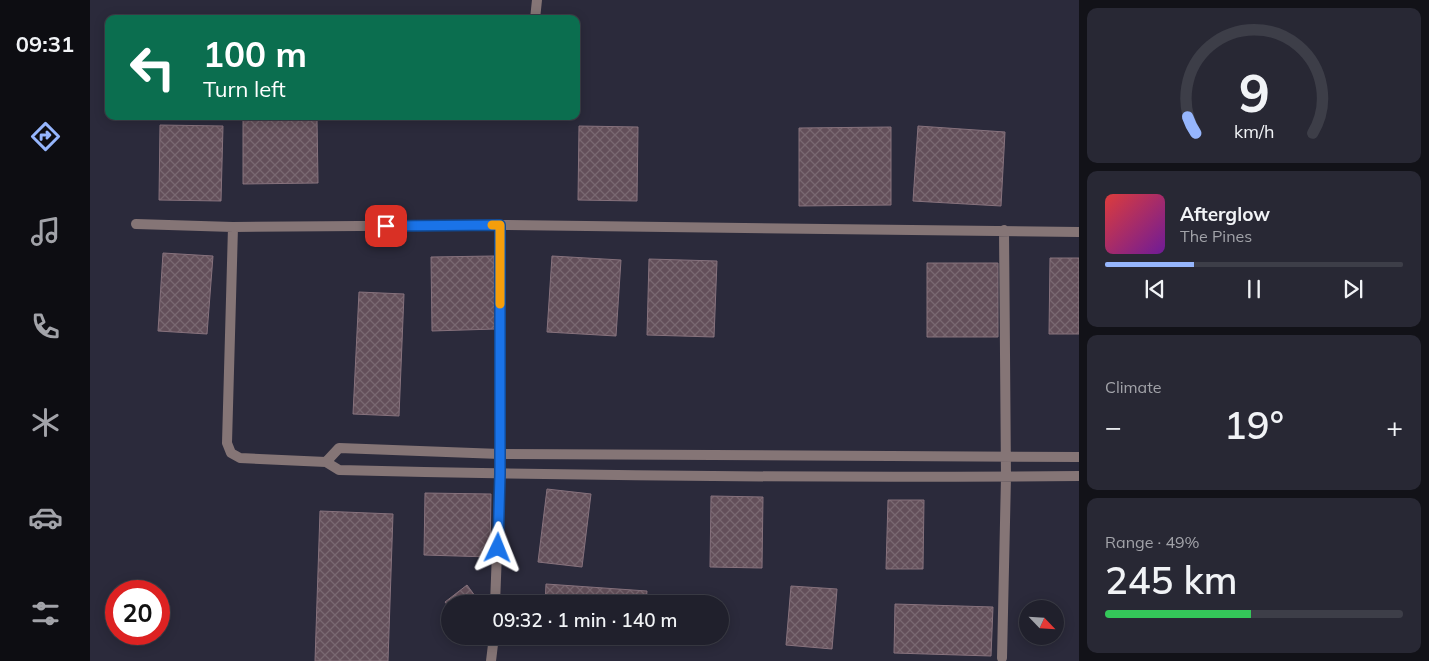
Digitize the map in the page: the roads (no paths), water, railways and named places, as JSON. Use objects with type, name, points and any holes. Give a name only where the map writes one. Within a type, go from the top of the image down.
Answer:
[{"type":"street","points":[[535,15],[537,0]]},
{"type":"street","points":[[136,224],[233,227],[500,225],[1079,232]]},
{"type":"street","points":[[496,595],[500,474],[500,225]]},
{"type":"street","points":[[233,227],[227,442],[231,453],[240,458],[326,462],[339,470],[500,474],[834,478],[1079,476]]},
{"type":"street","points":[[1002,658],[1006,477],[1004,230]]},
{"type":"street","points":[[326,462],[339,448],[500,454],[1079,457]]},
{"type":"street","points":[[492,661],[493,645]]}]
